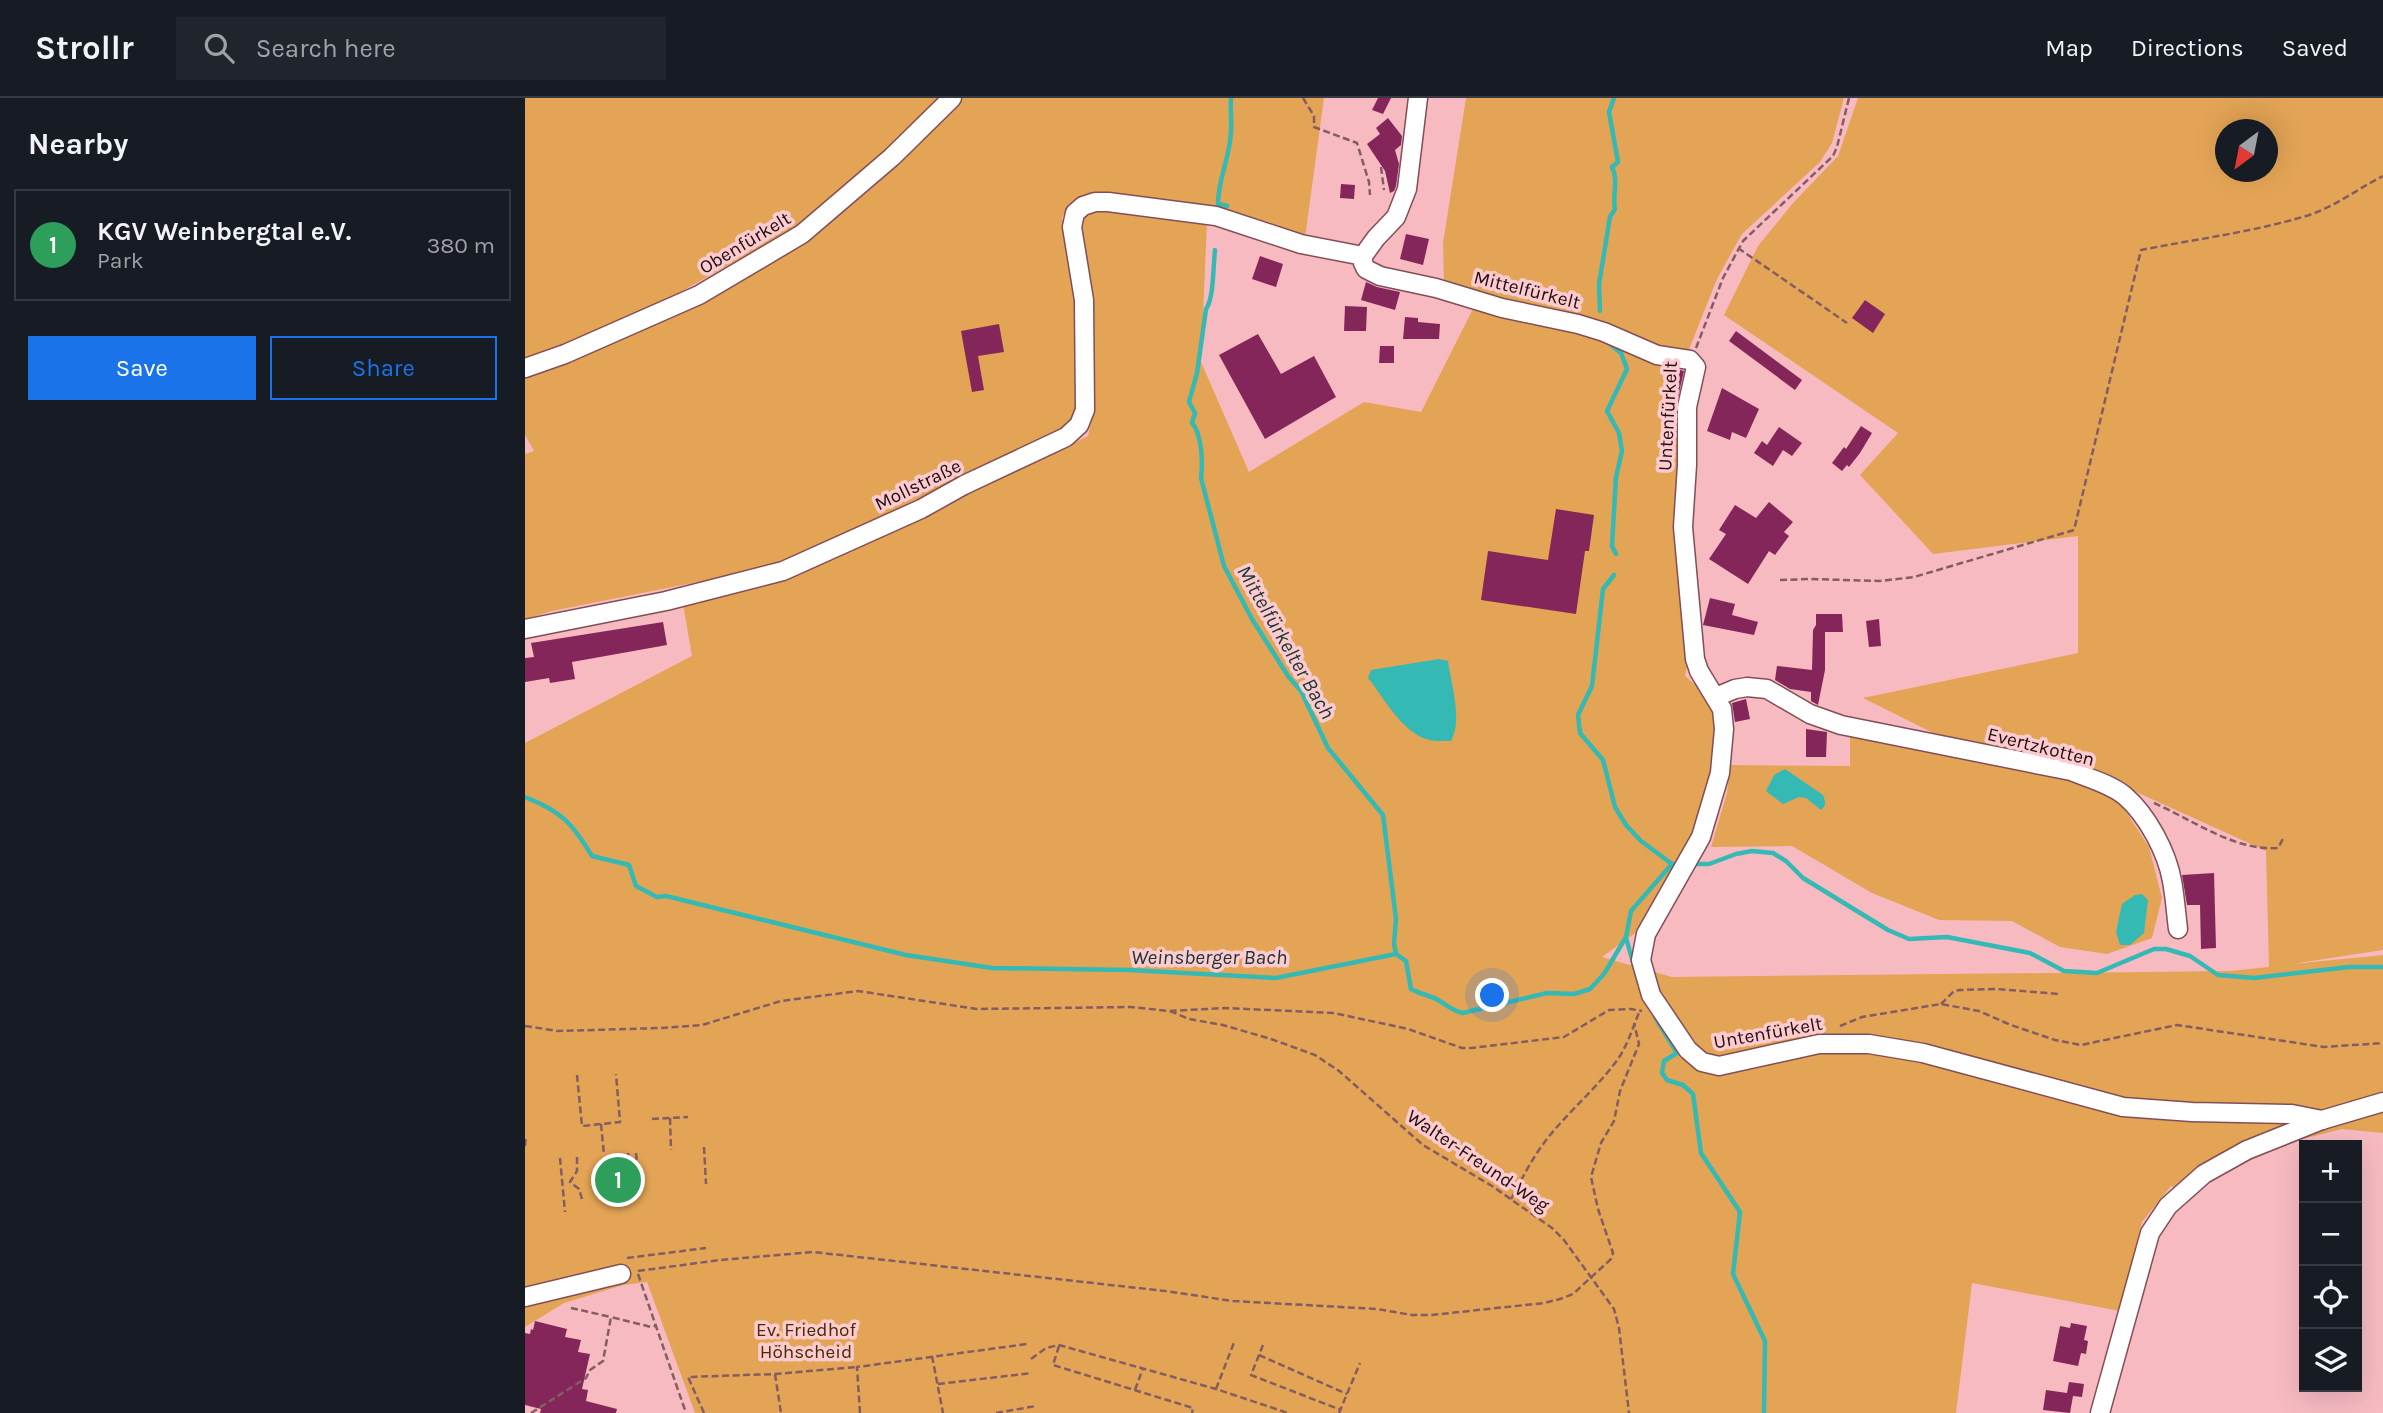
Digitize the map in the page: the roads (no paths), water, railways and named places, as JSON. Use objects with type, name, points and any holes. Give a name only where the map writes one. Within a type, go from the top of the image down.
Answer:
[{"type":"street","name":"Obenfürkelt","points":[[525,368],[565,354],[665,311],[771,254],[838,204],[892,157],[951,98]]},
{"type":"street","points":[[1363,256],[1396,217],[1403,203],[1418,98]]},
{"type":"street","name":"Mollstraße","points":[[525,629],[666,601],[783,571],[1066,438],[1081,421],[1085,410],[1084,300],[1072,236],[1072,220],[1083,206],[1108,202],[1216,216],[1301,244],[1363,256]]},
{"type":"street","name":"Mittelfürkelt","points":[[1363,256],[1366,269],[1380,276],[1436,288],[1515,312],[1578,324],[1657,355],[1690,360]]},
{"type":"street","name":"Untenfürkelt","points":[[1690,360],[1694,362],[1696,372],[1686,423],[1687,465],[1683,527],[1686,566],[1695,660],[1722,709],[1724,750],[1714,800],[1695,850],[1646,934],[1641,951],[1645,980],[1651,995],[1694,1056],[1712,1066],[1727,1065],[1819,1044],[1870,1044],[1923,1053],[2123,1107],[2192,1112],[2292,1114],[2322,1120]]},
{"type":"street","name":"Evertzkotten","points":[[1716,697],[1747,687],[1767,690],[1810,714],[1841,725],[2071,771],[2124,795],[2145,821],[2166,859],[2172,881],[2178,929]]},
{"type":"street","points":[[2099,1413],[2147,1243],[2160,1215],[2189,1186],[2222,1163],[2247,1150],[2322,1120],[2383,1102]]},
{"type":"street","points":[[525,1297],[626,1268]]},
{"type":"water","points":[[1439,659],[1448,661],[1455,702],[1456,723],[1451,741],[1423,738],[1407,727],[1368,678],[1371,670]]},
{"type":"water","points":[[1785,769],[1823,795],[1825,805],[1821,810],[1806,798],[1799,797],[1783,804],[1766,791],[1774,775]]},
{"type":"water","points":[[2142,894],[2148,900],[2144,933],[2130,945],[2120,945],[2116,932],[2122,904],[2135,895]]},
{"type":"waterway","name":"Mittelfürkelter Bach","points":[[1227,206],[1218,204],[1230,141],[1231,98]]},
{"type":"waterway","points":[[1600,311],[1599,284],[1610,217],[1615,209],[1615,177],[1612,167],[1618,162],[1609,112],[1614,98]]},
{"type":"waterway","name":"Mittelfürkelter Bach","points":[[1215,250],[1212,290],[1189,402],[1195,413],[1192,423],[1201,449],[1201,478],[1224,566],[1252,619],[1288,676],[1301,691],[1328,748],[1383,815],[1396,919],[1396,954]]},
{"type":"waterway","points":[[1610,344],[1621,353],[1627,369],[1607,411],[1619,433],[1622,451],[1616,477],[1612,546],[1616,554]]},
{"type":"waterway","points":[[1614,575],[1603,589],[1592,686],[1578,715],[1580,733],[1603,760],[1615,807],[1626,825],[1641,841],[1672,864]]},
{"type":"waterway","name":"Weinsberger Bach","points":[[525,797],[548,807],[565,819],[592,856],[629,865],[636,886],[657,897],[666,896],[906,955],[992,968],[1129,970],[1276,978],[1396,954],[1406,961],[1411,989],[1463,1013],[1547,993],[1574,994],[1590,989],[1604,974],[1626,937],[1631,911],[1672,864],[1680,864]]},
{"type":"waterway","name":"Weinsberger Bach","points":[[1692,864],[1709,864],[1752,851],[1773,853],[1786,861],[1803,878],[1888,930],[1909,939],[1947,937],[2030,953],[2064,971],[2097,973],[2154,949],[2166,949],[2190,956],[2218,975],[2254,978],[2349,967],[2383,967]]},
{"type":"waterway","points":[[1626,938],[1639,983]]},
{"type":"waterway","points":[[1655,1017],[1677,1053],[1664,1061],[1662,1073],[1667,1080],[1683,1085],[1693,1094],[1701,1153],[1740,1212],[1733,1274],[1765,1341],[1764,1413]]},
{"type":"place","name":"KGV Weinbergtal e.V.","points":[[618,1180]]},
{"type":"park label","name":"Ev. Friedhof Höhscheid","points":[[806,1341]]}]
